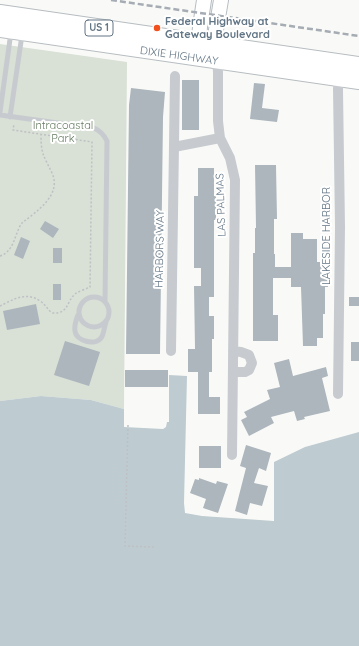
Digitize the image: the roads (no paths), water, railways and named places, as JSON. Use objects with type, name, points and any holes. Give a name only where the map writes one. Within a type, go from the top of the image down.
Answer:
[{"type":"main road","points":[[198,50],[204,0]]},
{"type":"main road","points":[[217,61],[216,30],[221,0]]},
{"type":"main road","name":"DIXIE HIGHWAY","points":[[0,13],[198,50],[217,61],[359,81]]},
{"type":"main road","name":"DIXIE HIGHWAY","points":[[11,31],[198,50],[216,45],[359,65]]},
{"type":"street","name":"LAS PALMAS","points":[[217,61],[218,121],[220,138],[230,158],[235,180],[232,455]]},
{"type":"street","name":"HARBORS WAY","points":[[171,351],[175,76]]},
{"type":"street","name":"LAKESIDE HARBOR","points":[[338,394],[340,227],[339,78]]},
{"type":"street","points":[[174,147],[220,138]]},
{"type":"street","points":[[232,372],[245,372],[249,370],[252,363],[249,355],[233,351]]},
{"type":"lane","points":[[0,112],[11,31]]},
{"type":"lane","points":[[10,117],[17,70],[11,31]]},
{"type":"lane","points":[[6,69],[17,70]]},
{"type":"lane","points":[[0,116],[94,128],[104,135],[107,141],[105,301],[109,314],[102,337],[97,341],[90,342],[79,338],[74,332],[80,305],[86,299],[94,296],[105,301]]},
{"type":"lane","points":[[78,314],[82,322],[89,327],[98,327],[106,322]]},
{"type":"railway","points":[[111,0],[359,36]]},
{"type":"place","name":"Federal Highway at Gateway Boulevard","points":[[157,28]]},
{"type":"park label","name":"Intracoastal Park","points":[[63,132]]}]
